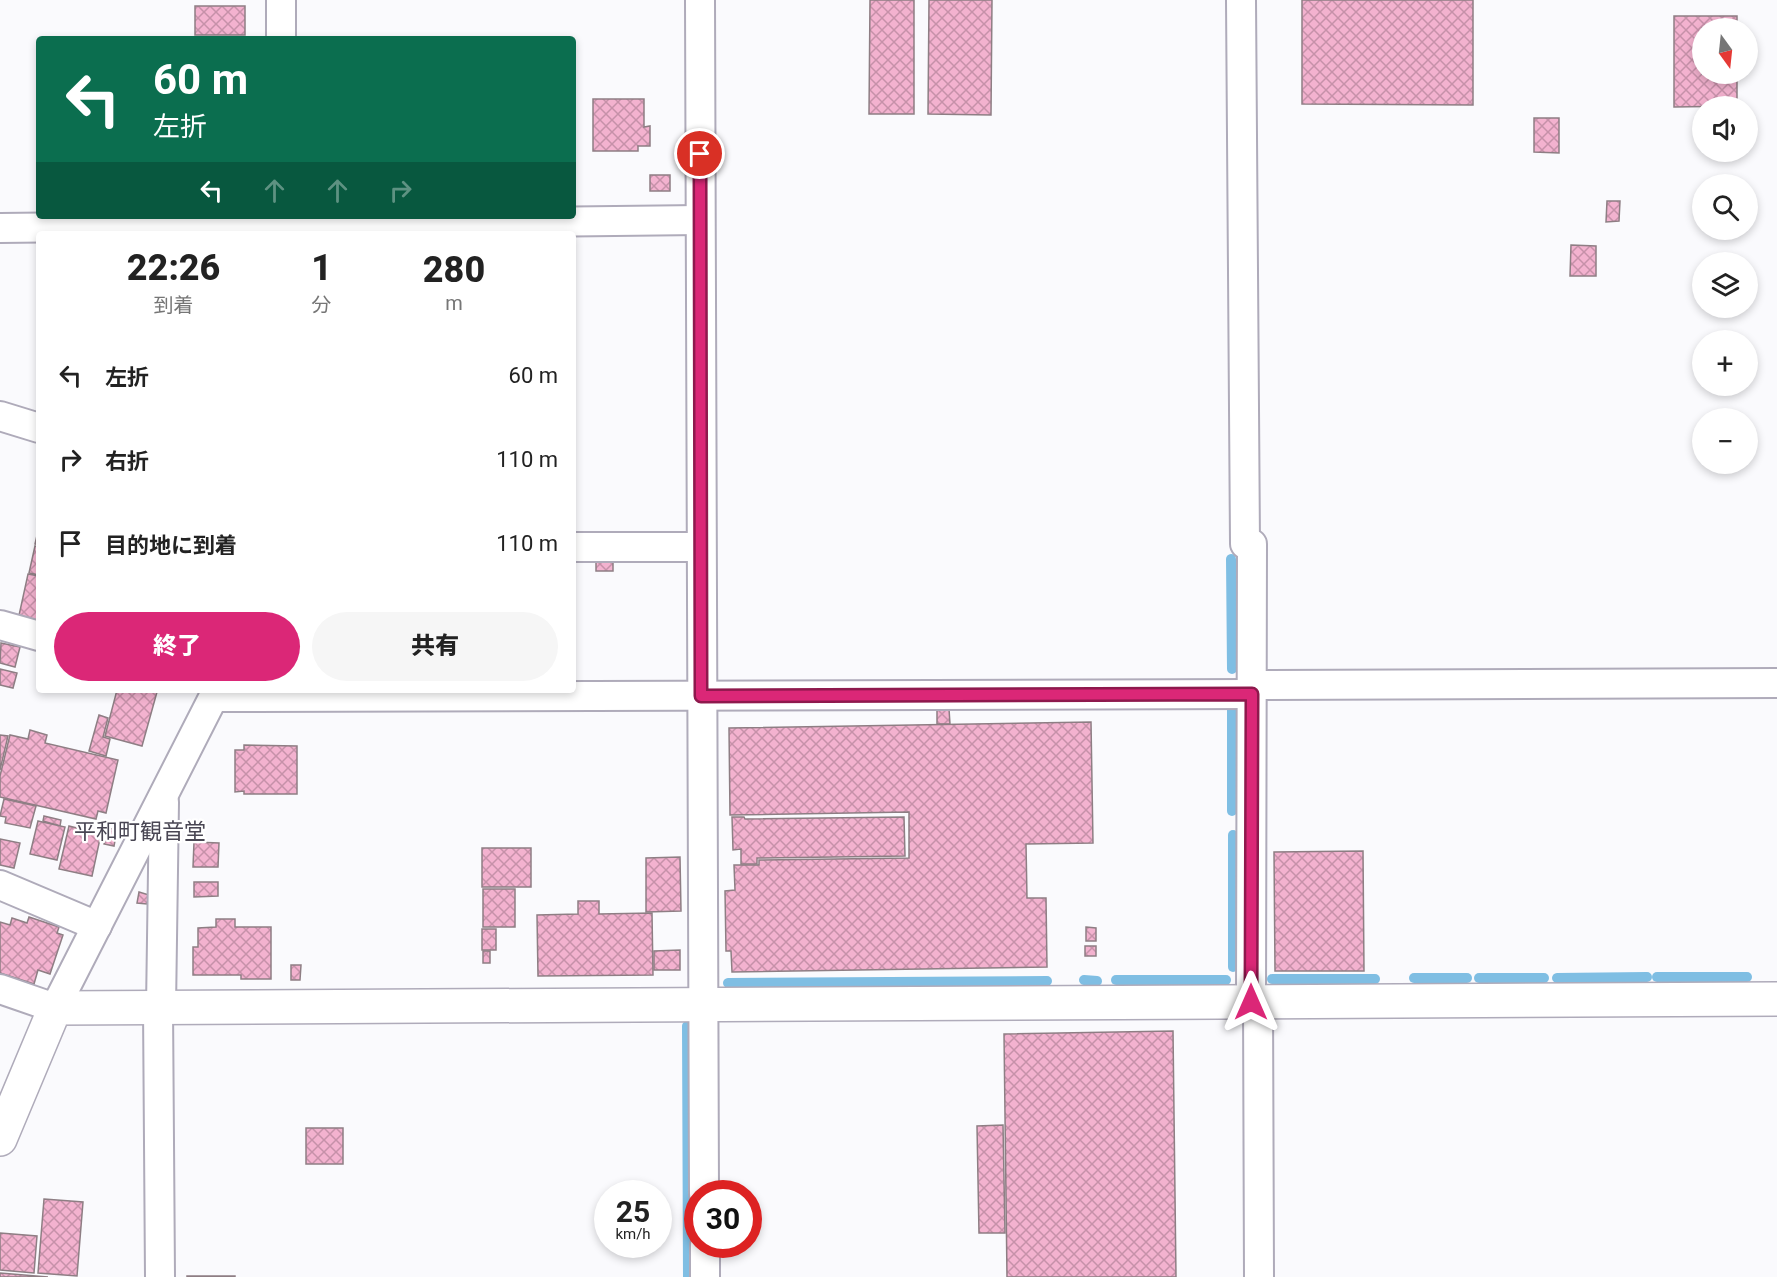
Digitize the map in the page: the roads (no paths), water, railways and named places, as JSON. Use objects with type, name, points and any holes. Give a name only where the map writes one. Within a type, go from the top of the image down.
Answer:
[{"type":"street","points":[[281,0],[281,36]]},
{"type":"street","points":[[700,0],[704,1180]]},
{"type":"street","points":[[1241,0],[1259,1277]]},
{"type":"street","points":[[0,228],[700,220]]},
{"type":"street","points":[[0,416],[36,427]]},
{"type":"street","points":[[576,546],[701,547]]},
{"type":"street","points":[[0,626],[36,635]]},
{"type":"street","points":[[0,1139],[55,1008],[216,694],[701,696],[1777,683]]},
{"type":"street","points":[[160,1277],[159,1007],[164,797]]},
{"type":"street","points":[[0,885],[97,926]]},
{"type":"street","points":[[0,989],[55,1008],[1777,999]]},
{"type":"street","points":[[705,1258],[705,1277]]},
{"type":"waterway","points":[[1231,559],[1232,669]]},
{"type":"waterway","points":[[1232,700],[1232,811]]},
{"type":"waterway","points":[[1233,835],[1233,967]]},
{"type":"waterway","points":[[1557,978],[1647,977]]},
{"type":"waterway","points":[[1657,977],[1747,977]]},
{"type":"waterway","points":[[1414,978],[1467,978]]},
{"type":"waterway","points":[[1479,978],[1544,978]]},
{"type":"waterway","points":[[1272,979],[1375,979]]},
{"type":"waterway","points":[[1084,980],[1097,981]]},
{"type":"waterway","points":[[1116,980],[1226,980]]},
{"type":"waterway","points":[[728,983],[1047,981]]},
{"type":"waterway","points":[[687,1026],[688,1277]]},
{"type":"district","name":"平和町観音堂","points":[[140,831]]}]
